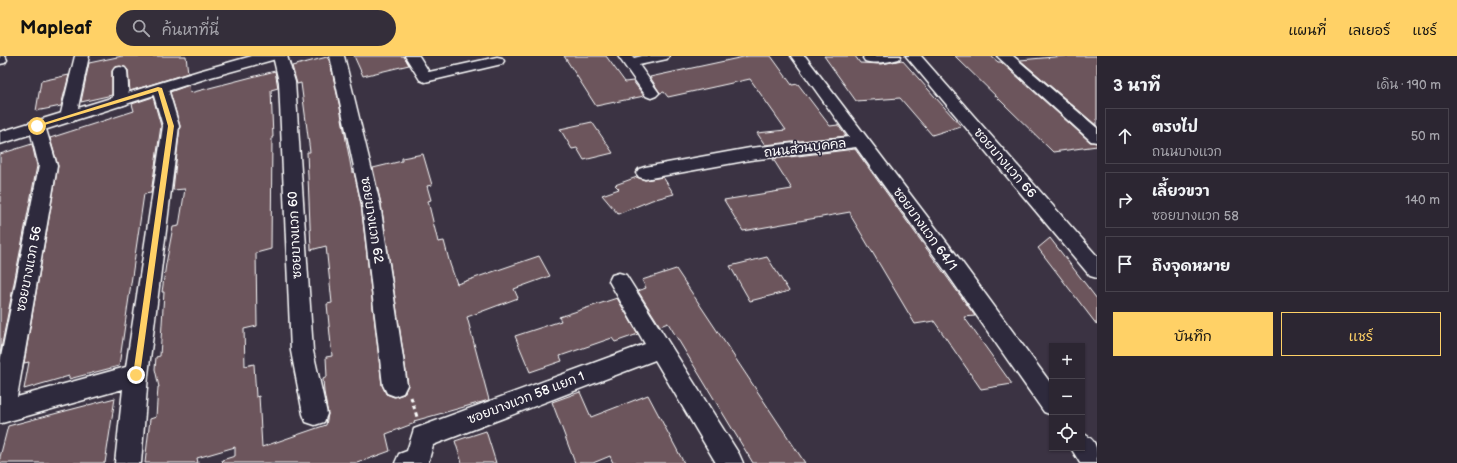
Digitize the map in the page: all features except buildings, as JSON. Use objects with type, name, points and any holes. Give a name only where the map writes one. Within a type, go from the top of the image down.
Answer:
[{"type":"main road","points":[[0,138],[205,74],[270,56]]},
{"type":"street","points":[[68,117],[82,56]]},
{"type":"street","name":"ซอยบางแวก 60","points":[[280,56],[287,82],[302,351],[315,414]]},
{"type":"street","name":"ซอยบางแวก 62","points":[[337,56],[371,204],[395,385]]},
{"type":"street","points":[[412,56],[426,77],[497,61]]},
{"type":"street","points":[[651,93],[628,59],[662,56]]},
{"type":"street","name":"ซอยบางแวก 64/1","points":[[798,56],[1049,400]]},
{"type":"street","points":[[870,58],[894,56]]},
{"type":"street","name":"ซอยบางแวก 66","points":[[913,56],[1097,270]]},
{"type":"street","points":[[1004,56],[1097,136]]},
{"type":"street","points":[[120,71],[120,101]]},
{"type":"street","points":[[128,463],[136,375],[171,126],[160,88]]},
{"type":"street","name":"ซอยบางแวก 56","points":[[37,126],[48,166],[2,412],[136,375]]},
{"type":"street","name":"ถนนส่วนบุคคล","points":[[645,174],[750,154],[860,141]]},
{"type":"street","points":[[619,281],[730,463]]},
{"type":"street","name":"ซอยบางแวก 58 แยก 1","points":[[417,456],[660,348]]},
{"type":"street","points":[[1085,449],[1095,463]]},
{"type":"path","points":[[395,385],[406,381],[417,456]]},
{"type":"route","points":[[37,126],[160,88],[171,126],[136,375]]}]
